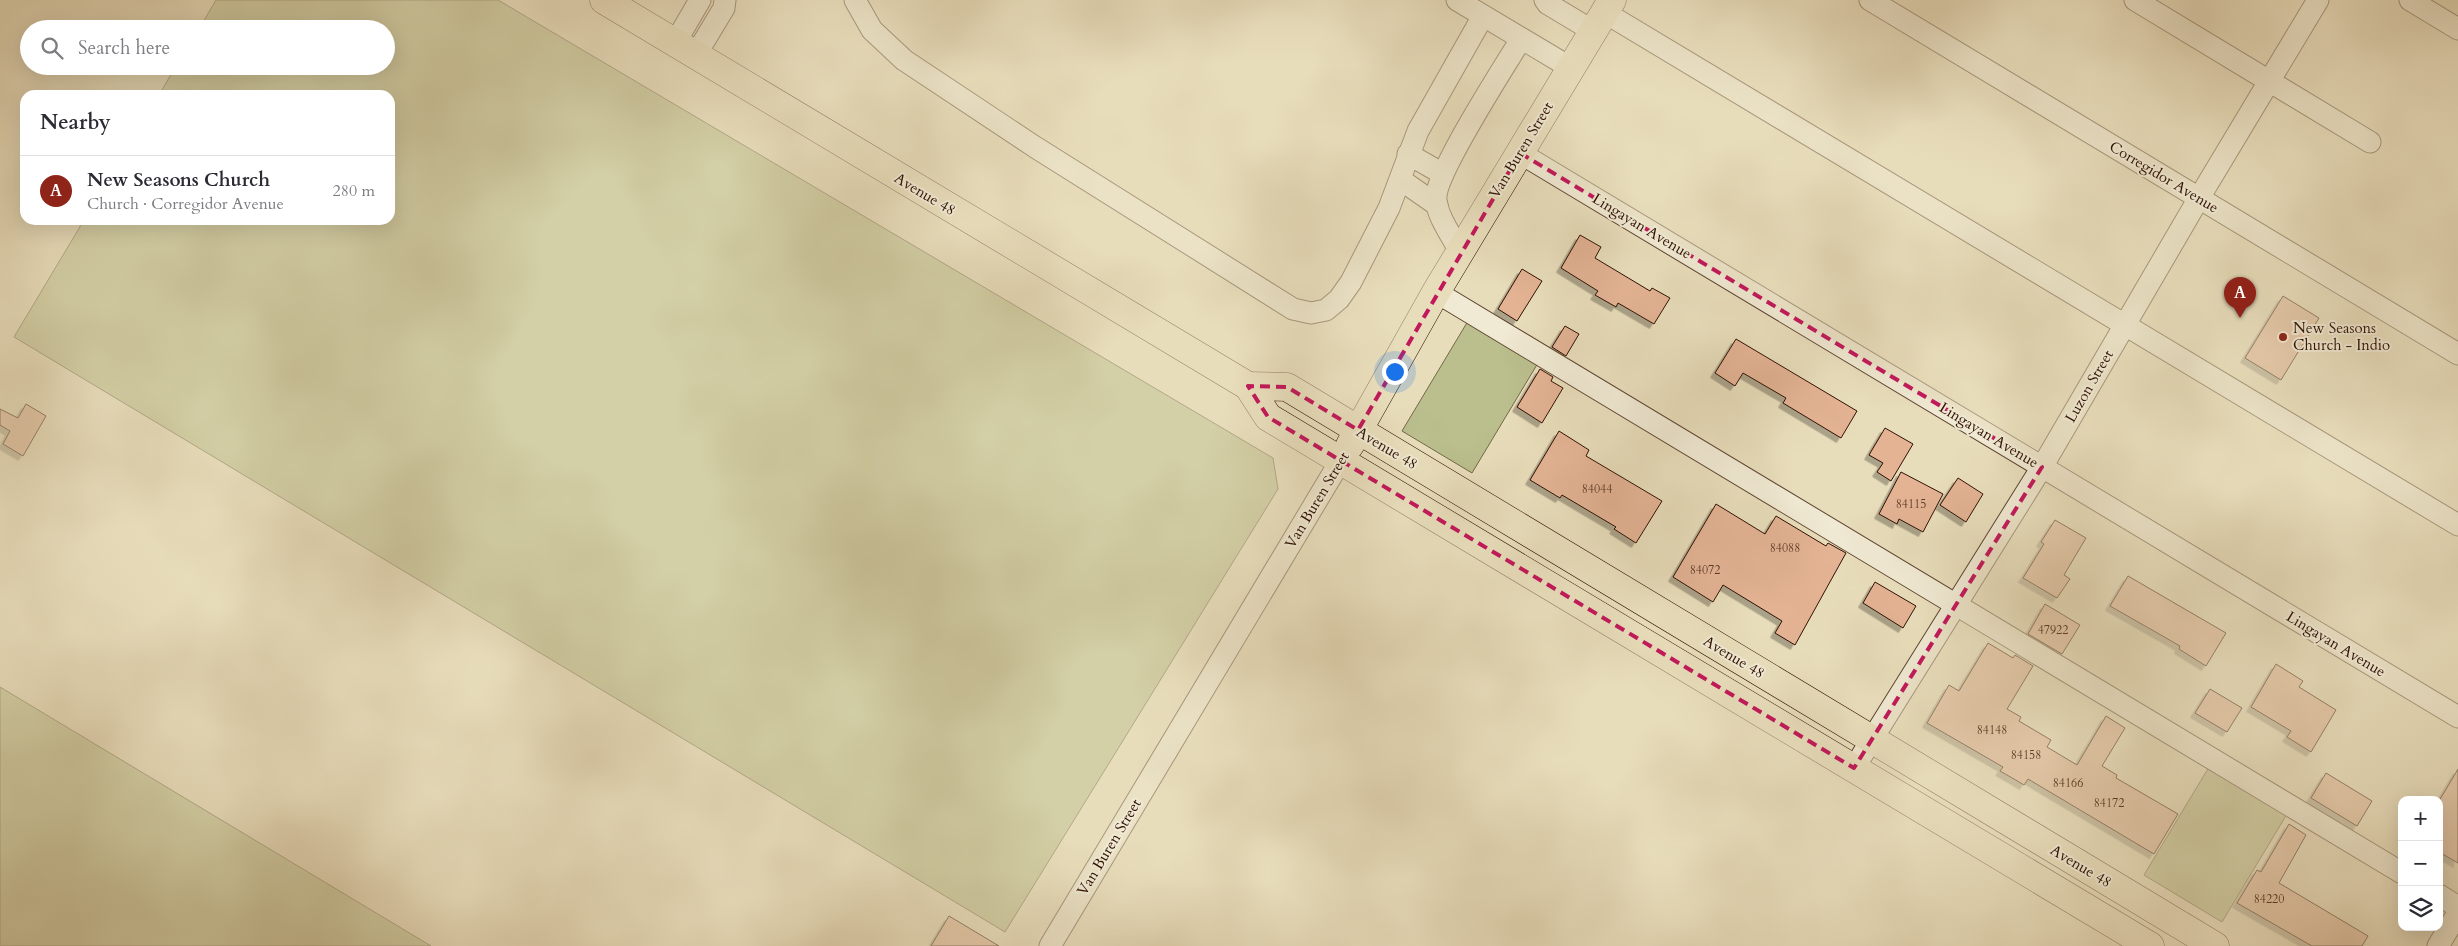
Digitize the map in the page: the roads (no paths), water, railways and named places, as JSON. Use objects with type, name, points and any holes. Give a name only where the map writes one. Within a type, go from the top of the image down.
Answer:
[{"type":"main road","name":"Avenue 48","points":[[604,0],[1248,386],[1268,417],[2140,940],[2180,946]]},
{"type":"main road","name":"Van Buren Street","points":[[1341,460],[1436,292],[1603,14]]},
{"type":"main road","name":"Avenue 48","points":[[1248,386],[1287,387],[2215,946]]},
{"type":"street","points":[[685,49],[700,0]]},
{"type":"street","points":[[685,49],[724,8],[725,0]]},
{"type":"street","points":[[855,0],[872,30],[904,60],[1035,147],[1293,309],[1311,313],[1326,310],[1339,299],[1355,273],[1401,180],[1408,154],[1439,93],[1484,16]]},
{"type":"street","points":[[1457,0],[1571,68]]},
{"type":"street","points":[[1545,0],[1552,7],[1603,14],[2458,525]]},
{"type":"street","name":"Corregidor Avenue","points":[[1870,0],[2458,354]]},
{"type":"street","points":[[2135,0],[2370,142]]},
{"type":"street","name":"Luzon Street","points":[[1854,768],[2042,467],[2199,198],[2318,0]]},
{"type":"street","points":[[2410,0],[2458,28]]},
{"type":"street","points":[[1460,252],[1439,214],[1436,189],[1521,39]]},
{"type":"street","name":"Lingayan Avenue","points":[[1520,153],[2458,717]]},
{"type":"street","points":[[1408,154],[1443,174]]},
{"type":"street","points":[[1401,180],[1437,205]]},
{"type":"street","points":[[1436,292],[2398,871]]},
{"type":"street","name":"Van Buren Street","points":[[1050,946],[1341,460]]},
{"type":"street","points":[[2443,898],[2458,907]]},
{"type":"street","points":[[2438,946],[2458,913]]},
{"type":"place","name":"New Seasons Church","points":[[2240,318]]},
{"type":"place","name":"New Seasons Church - Indio","points":[[2283,337]]}]
